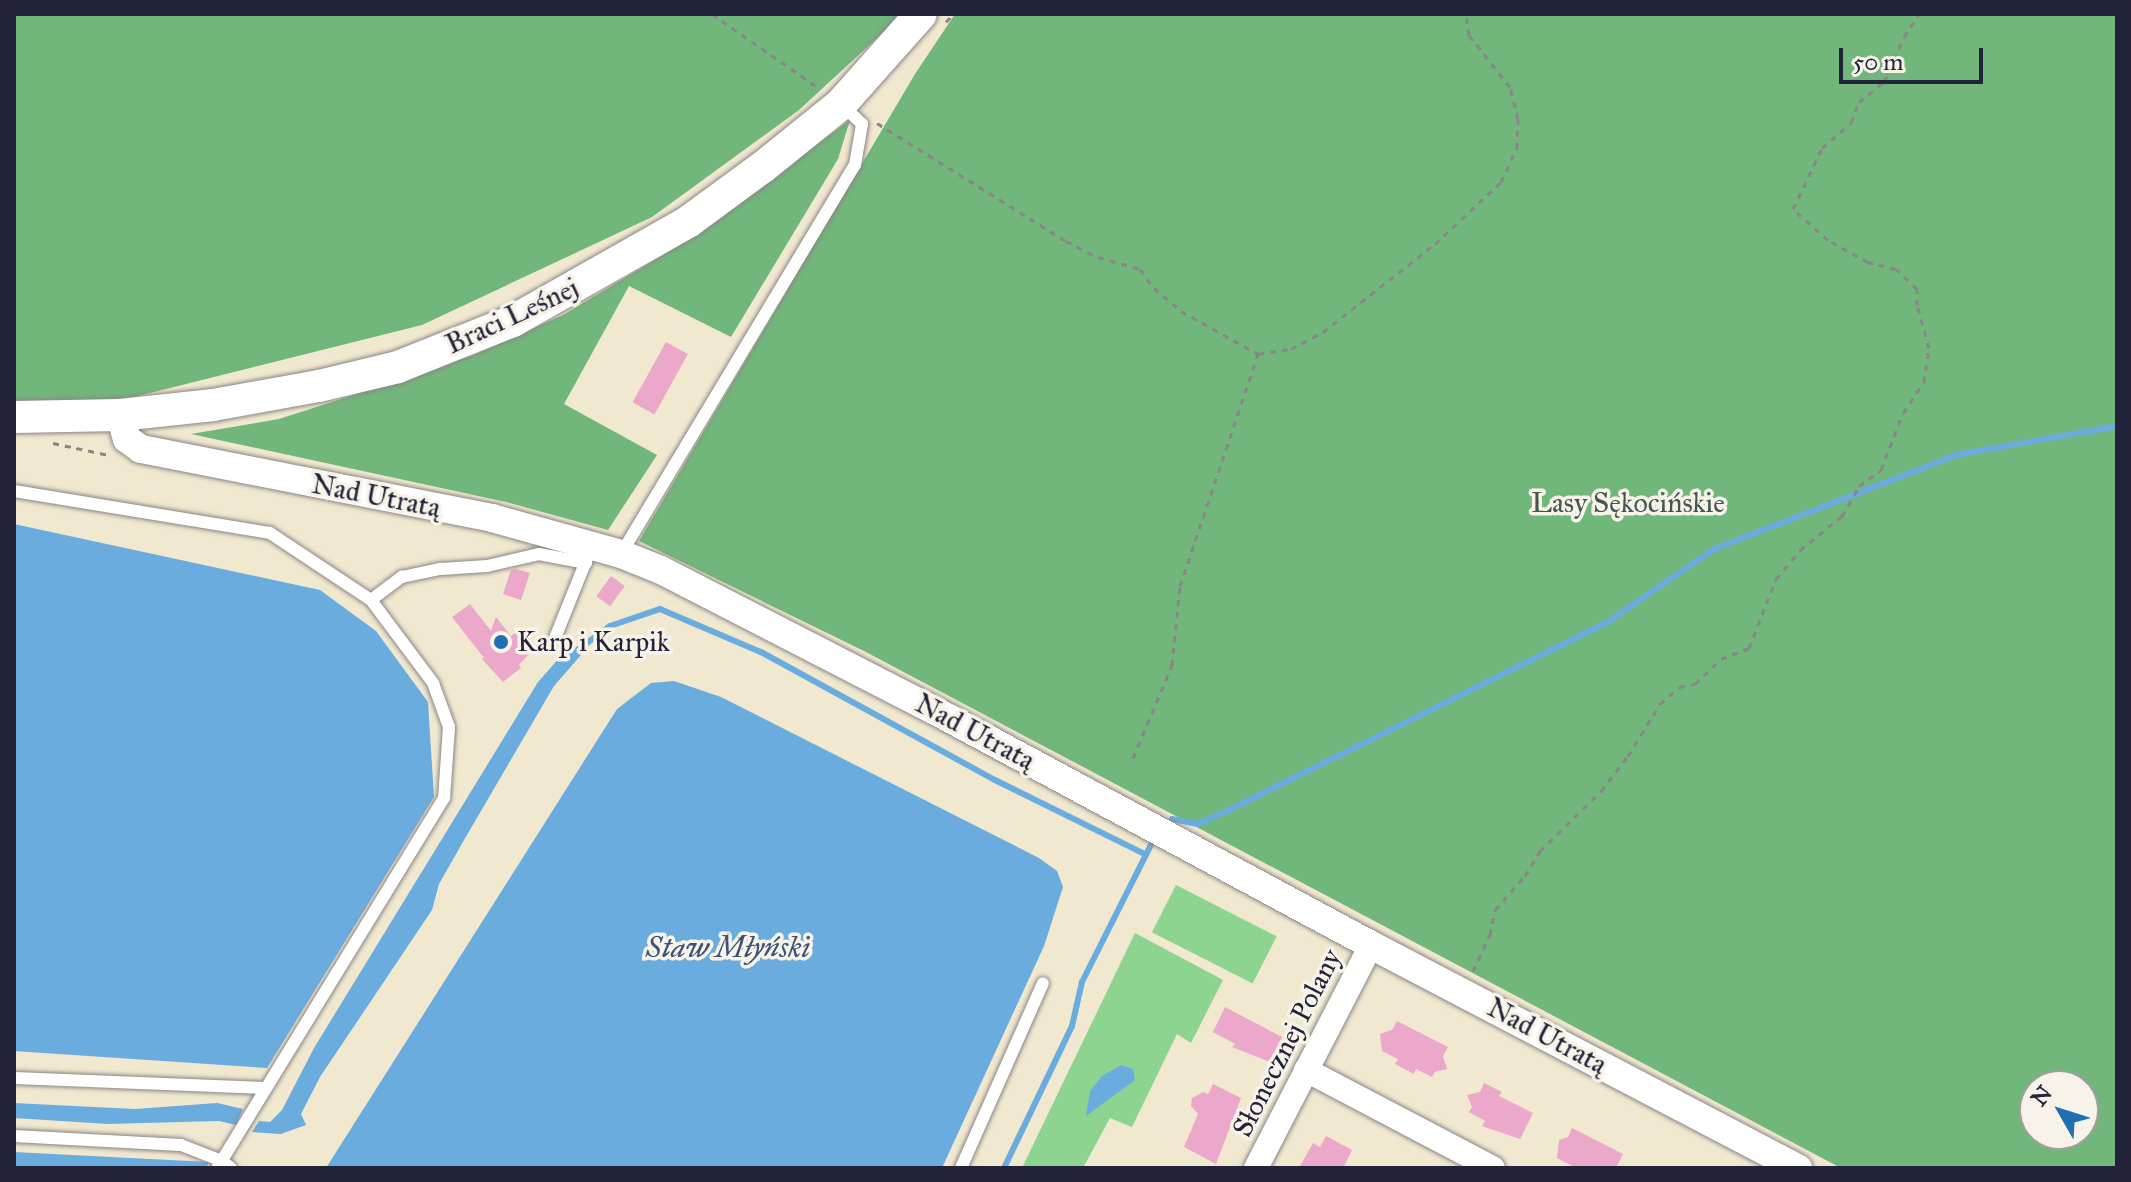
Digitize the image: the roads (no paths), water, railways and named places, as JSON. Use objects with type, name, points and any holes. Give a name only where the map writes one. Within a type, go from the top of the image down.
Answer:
[{"type":"main road","name":"Braci Leśnej","points":[[14,417],[120,415],[213,405],[319,386],[398,367],[513,321],[688,222],[841,104],[921,14]]},
{"type":"street","name":"Nad Utratą","points":[[120,415],[127,439],[141,449],[492,518],[589,554],[621,554],[699,588],[1798,1168]]},
{"type":"street","name":"Słonecznej Polany","points":[[1256,1168],[1371,945]]},
{"type":"street","points":[[1306,1070],[1493,1168]]},
{"type":"lane","points":[[621,554],[855,165],[862,124],[841,104]]},
{"type":"lane","points":[[14,491],[270,533],[371,600],[433,683],[449,727],[444,798],[265,1088],[223,1166],[181,1145],[14,1136]]},
{"type":"lane","points":[[371,600],[402,577],[441,569],[487,566],[539,554],[589,554],[555,638]]},
{"type":"lane","points":[[961,1168],[1043,983]]},
{"type":"lane","points":[[14,1078],[265,1088]]},
{"type":"water","points":[[14,524],[320,590],[376,631],[428,702],[434,797],[267,1068],[14,1051]]},
{"type":"water","points":[[569,647],[581,655],[554,686],[464,840],[439,884],[432,910],[320,1077],[301,1114],[306,1125],[281,1134],[252,1132],[259,1121],[270,1122],[282,1110],[314,1048],[538,682]]},
{"type":"water","name":"Staw Młyński","points":[[674,681],[721,697],[1039,858],[1057,871],[1063,887],[1044,946],[942,1168],[326,1168],[617,709],[651,683]]},
{"type":"water","points":[[1121,1065],[1133,1069],[1135,1080],[1086,1116],[1090,1091],[1102,1076]]},
{"type":"water","points":[[14,1103],[135,1109],[217,1103],[243,1109],[236,1125],[219,1121],[108,1124],[14,1118]]},
{"type":"water","points":[[14,1152],[209,1162],[206,1168],[14,1168]]},
{"type":"waterway","points":[[1172,819],[1197,824],[1227,811],[1608,622],[1714,549],[1956,455],[2117,426]]},
{"type":"waterway","points":[[572,654],[610,626],[660,609],[761,652],[997,781],[1145,854]]},
{"type":"waterway","points":[[1004,1168],[1072,1026],[1082,982],[1152,843]]},
{"type":"place","name":"Karp i Karpik","points":[[501,642]]},
{"type":"park label","name":"Lasy Sękocińskie","points":[[1628,503]]}]
